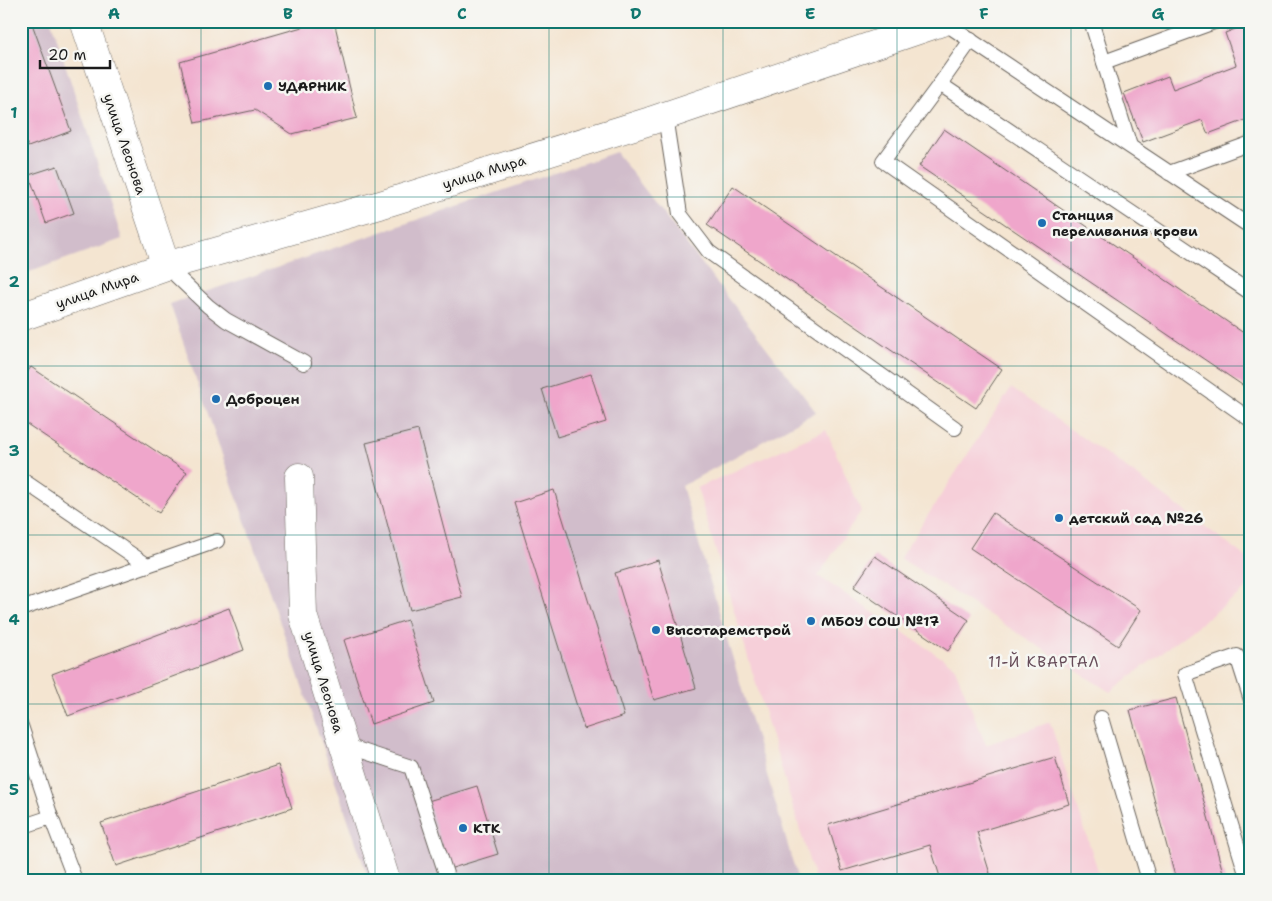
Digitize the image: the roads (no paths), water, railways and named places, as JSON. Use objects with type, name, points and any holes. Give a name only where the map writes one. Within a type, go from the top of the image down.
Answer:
[{"type":"street","name":"улица Леонова","points":[[84,21],[166,266]]},
{"type":"street","name":"улица Мира","points":[[21,317],[166,266],[380,205],[665,116],[944,22]]},
{"type":"street","name":"улица Леонова","points":[[299,477],[302,615],[386,880]]},
{"type":"lane","points":[[1091,21],[1130,146]]},
{"type":"lane","points":[[1104,62],[1217,21]]},
{"type":"lane","points":[[944,22],[1251,227]]},
{"type":"lane","points":[[971,40],[883,161],[1251,420]]},
{"type":"lane","points":[[940,84],[1251,293]]},
{"type":"lane","points":[[665,116],[680,214],[709,252],[955,428]]},
{"type":"lane","points":[[1169,173],[1251,143]]},
{"type":"lane","points":[[166,266],[208,306],[226,320],[304,363]]},
{"type":"lane","points":[[21,479],[147,565]]},
{"type":"lane","points":[[21,609],[217,540]]},
{"type":"lane","points":[[1248,880],[1184,674],[1237,656],[1251,700]]},
{"type":"lane","points":[[1101,718],[1149,880]]},
{"type":"lane","points":[[21,726],[51,817],[75,880]]},
{"type":"lane","points":[[344,745],[412,767],[448,880]]},
{"type":"lane","points":[[21,827],[51,817]]},
{"type":"place","name":"УДАРНИК","points":[[268,86]]},
{"type":"place","name":"Станция переливания крови","points":[[1042,223]]},
{"type":"place","name":"Доброцен","points":[[216,399]]},
{"type":"place","name":"детский сад №26","points":[[1059,518]]},
{"type":"place","name":"МБОУ СОШ №17","points":[[811,621]]},
{"type":"place","name":"Высотаремстрой","points":[[656,630]]},
{"type":"place","name":"КТК","points":[[463,828]]},
{"type":"district","name":"11-Й КВАРТАЛ","points":[[1044,662]]}]
